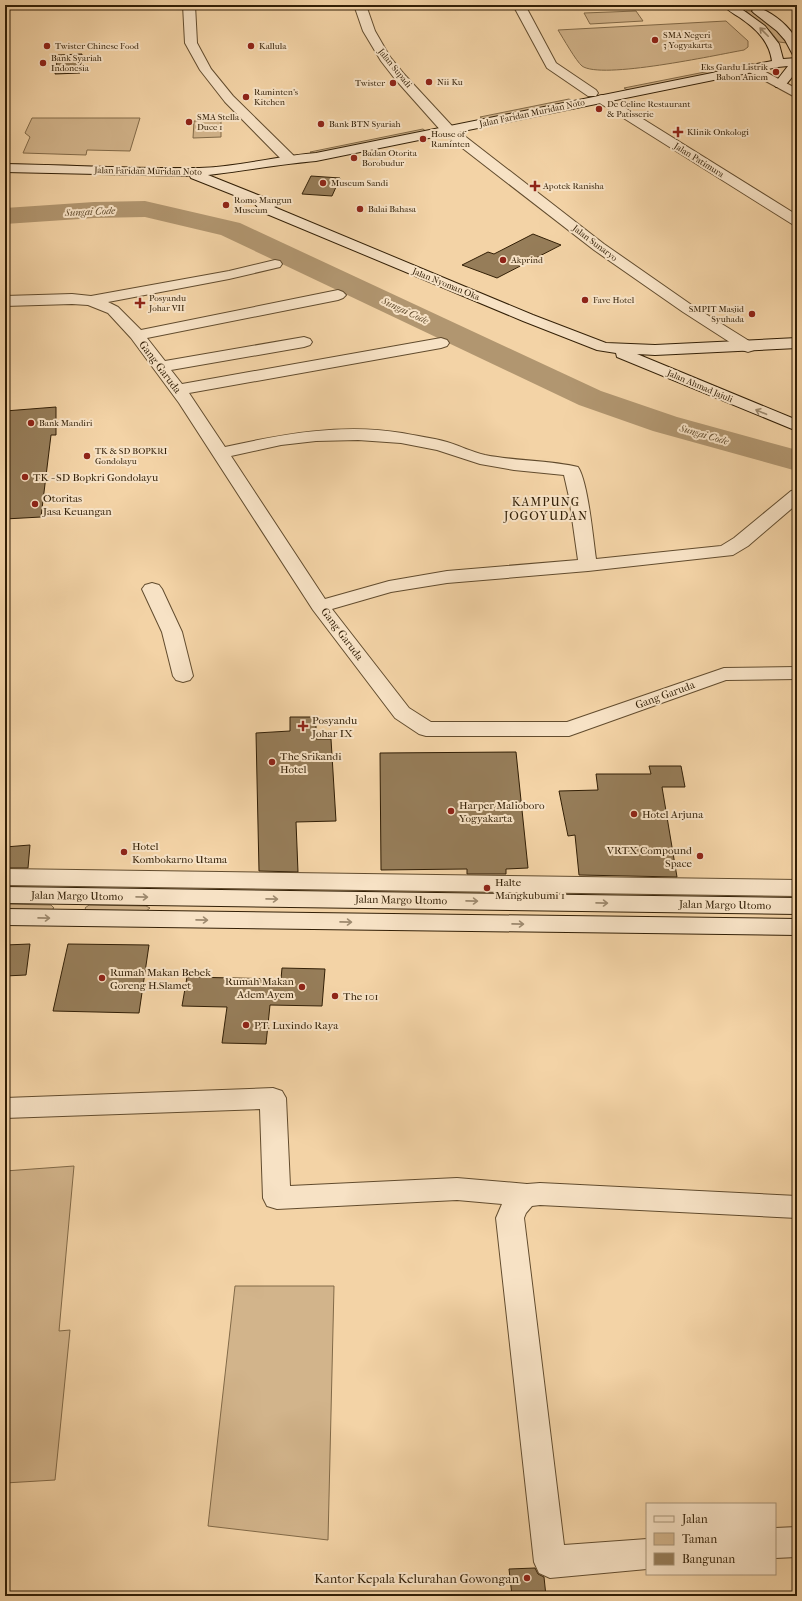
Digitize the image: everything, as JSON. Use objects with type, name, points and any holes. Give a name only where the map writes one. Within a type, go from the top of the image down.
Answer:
[{"type":"street","points":[[189,5],[191,43],[206,70],[228,99],[289,159]]},
{"type":"street","name":"Jalan Supadi","points":[[360,5],[369,31],[385,58],[399,76],[446,126]]},
{"type":"street","name":"Jalan Patimura","points":[[519,5],[551,65],[597,96],[797,221]]},
{"type":"street","points":[[748,5],[774,21],[784,30],[792,40],[797,52]]},
{"type":"street","points":[[732,7],[766,33],[774,44],[778,59]]},
{"type":"street","points":[[778,59],[797,55]]},
{"type":"street","points":[[778,59],[797,62],[780,84]]},
{"type":"street","name":"Jalan Faridan Muridan Noto","points":[[5,168],[186,173],[238,168],[316,156],[446,126],[778,59]]},
{"type":"street","points":[[746,66],[797,94]]},
{"type":"street","name":"Jalan Sunaryo","points":[[446,126],[599,247],[688,309],[748,347]]},
{"type":"street","name":"Jalan Nyoman Oka","points":[[186,173],[205,178],[258,200],[267,209],[380,252],[534,315],[603,347],[641,350],[797,344]]},
{"type":"street","points":[[91,301],[229,275],[275,264]]},
{"type":"street","points":[[137,335],[338,295]]},
{"type":"street","name":"Gang Garuda","points":[[5,301],[72,299],[91,301],[113,310],[137,335],[178,390],[320,606],[402,713],[426,729],[568,729],[724,674],[797,673]]},
{"type":"street","name":"Jalan Nyoman Oka","points":[[534,315],[641,350]]},
{"type":"street","points":[[161,367],[304,342]]},
{"type":"street","points":[[178,390],[441,343]]},
{"type":"street","name":"Jalan Ahmad Jajuli","points":[[603,347],[686,379],[797,426]]},
{"type":"street","points":[[220,454],[281,440],[316,436],[358,435],[401,438],[441,446],[480,459],[514,465],[572,471],[578,497],[588,565]]},
{"type":"street","points":[[320,606],[389,587],[431,579],[726,551],[741,542],[797,495]]},
{"type":"street","points":[[152,589],[172,632],[183,676]]},
{"type":"street","points":[[5,877],[797,888]]},
{"type":"street","name":"Jalan Margo Utomo","points":[[5,895],[70,907],[570,914],[797,927]]},
{"type":"street","name":"Jalan Margo Utomo","points":[[570,914],[797,906]]},
{"type":"street","name":"Jalan Margo Utomo","points":[[5,917],[70,907]]},
{"type":"street","points":[[5,1108],[273,1098],[277,1198],[457,1189],[527,1195],[540,1194],[797,1207]]},
{"type":"street","points":[[527,1195],[518,1200],[512,1209],[510,1218],[550,1562],[646,1554]]},
{"type":"street","points":[[776,1543],[797,1542]]},
{"type":"green space","points":[[636,11],[643,21],[590,24],[584,13]]},
{"type":"green space","points":[[746,11],[757,13],[763,17],[774,27],[787,43],[779,42],[770,31]]},
{"type":"green space","points":[[726,21],[748,41],[748,47],[744,50],[660,65],[611,70],[593,70],[582,66],[573,55],[558,30]]},
{"type":"green space","points":[[720,69],[725,71],[629,91],[624,88]]},
{"type":"green space","points":[[569,99],[574,102],[485,120],[480,117]]},
{"type":"green space","points":[[32,118],[140,118],[130,151],[87,150],[86,155],[23,153],[30,137],[25,133]]},
{"type":"green space","points":[[221,120],[221,137],[193,138],[194,121]]},
{"type":"green space","points":[[423,129],[427,132],[314,155],[310,152]]},
{"type":"green space","points":[[5,904],[51,905],[54,908],[50,911],[5,910]]},
{"type":"green space","points":[[89,905],[146,906],[150,908],[145,912],[87,911],[85,908]]},
{"type":"green space","points":[[74,1166],[59,1331],[70,1330],[55,1480],[5,1483],[5,1171]]},
{"type":"green space","points":[[235,1286],[334,1286],[328,1540],[208,1526]]},
{"type":"building","points":[[82,54],[80,73],[55,74],[58,55]]},
{"type":"building","name":"Museum Sandi","points":[[311,176],[340,178],[332,196],[302,194]]},
{"type":"building","name":"Akprind","points":[[533,234],[561,245],[497,278],[462,265],[488,252],[494,254]]},
{"type":"building","points":[[56,407],[56,435],[51,435],[41,517],[5,519],[5,411]]},
{"type":"building","points":[[290,717],[316,717],[316,739],[331,739],[336,821],[296,822],[298,872],[259,871],[256,733],[290,731]]},
{"type":"building","name":"Harper Malioboro Yogyakarta","points":[[516,752],[528,868],[506,869],[506,874],[467,874],[467,869],[381,870],[380,753]]},
{"type":"building","name":"Hotel Arjuna","points":[[649,766],[681,766],[685,787],[662,787],[677,877],[579,875],[575,835],[568,836],[559,791],[598,790],[596,774],[651,774]]},
{"type":"building","points":[[30,845],[28,868],[5,868],[5,847]]},
{"type":"building","points":[[30,944],[26,975],[5,976],[5,945]]},
{"type":"building","name":"Rumah Makan Bebek Goreng H.Slamet","points":[[68,944],[149,945],[139,1013],[53,1011]]},
{"type":"building","name":"PT. Luxindo Raya","points":[[282,968],[325,969],[322,1006],[270,1005],[266,1044],[222,1043],[227,1007],[182,1006],[187,977],[281,979]]},
{"type":"building","name":"Kantor Kepala Kelurahan Gowongan","points":[[535,1568],[538,1574],[544,1577],[546,1596],[512,1596],[509,1569]]},
{"type":"waterway","name":"Sungai Code","points":[[5,216],[94,210],[145,209],[230,229],[590,398],[665,424],[797,461]]},
{"type":"place","name":"SMA Negeri 3 Yogyakarta","points":[[655,40]]},
{"type":"place","name":"Twister Chinese Food","points":[[47,46]]},
{"type":"place","name":"Kallula","points":[[251,46]]},
{"type":"place","name":"Bank Syariah Indonesia","points":[[43,63]]},
{"type":"place","name":"Eks Gardu Listrik - Babon Aniem","points":[[776,72]]},
{"type":"place","name":"Nii-Ku","points":[[429,82]]},
{"type":"place","name":"Twister","points":[[393,83]]},
{"type":"place","name":"Raminten’s Kitchen","points":[[246,97]]},
{"type":"place","name":"De Celine Restaurant & Patisserie","points":[[599,109]]},
{"type":"place","name":"SMA Stella Duce 1","points":[[189,122]]},
{"type":"place","name":"Bank BTN Syariah","points":[[321,124]]},
{"type":"place","name":"Klinik Onkologi","points":[[678,132]]},
{"type":"place","name":"House of Raminten","points":[[423,139]]},
{"type":"place","name":"Badan Otorita Borobudur","points":[[354,158]]},
{"type":"place","name":"Museum Sandi","points":[[323,183]]},
{"type":"place","name":"Apotek Ranisha","points":[[535,186]]},
{"type":"place","name":"Romo Mangun Museum","points":[[226,205]]},
{"type":"place","name":"Balai Bahasa","points":[[360,209]]},
{"type":"place","name":"Akprind","points":[[503,260]]},
{"type":"place","name":"Fave Hotel","points":[[585,300]]},
{"type":"place","name":"Posyandu Johar VII","points":[[140,303]]},
{"type":"place","name":"SMPIT Masjid Syuhada","points":[[752,314]]},
{"type":"place","name":"Bank Mandiri","points":[[31,423]]},
{"type":"place","name":"TK & SD BOPKRI Gondolayu","points":[[87,456]]},
{"type":"place","name":"TK - SD Bopkri Gondolayu","points":[[25,477]]},
{"type":"place","name":"Otoritas Jasa Keuangan","points":[[35,504]]},
{"type":"place","name":"Posyandu Johar IX","points":[[303,726]]},
{"type":"place","name":"The Srikandi Hotel","points":[[272,762]]},
{"type":"place","name":"Harper Malioboro Yogyakarta","points":[[451,811]]},
{"type":"place","name":"Hotel Arjuna","points":[[634,814]]},
{"type":"place","name":"Hotel Kombokarno Utama","points":[[124,852]]},
{"type":"place","name":"VRTX Compound Space","points":[[700,856]]},
{"type":"place","name":"Halte Mangkubumi 1","points":[[487,888]]},
{"type":"place","name":"Rumah Makan Bebek Goreng H.Slamet","points":[[102,978]]},
{"type":"place","name":"Rumah Makan Adem Ayem","points":[[302,987]]},
{"type":"place","name":"The 101","points":[[335,996]]},
{"type":"place","name":"PT. Luxindo Raya","points":[[246,1025]]},
{"type":"place","name":"Kantor Kepala Kelurahan Gowongan","points":[[527,1578]]},
{"type":"district","name":"KAMPUNG JOGOYUDAN","points":[[546,509]]}]
